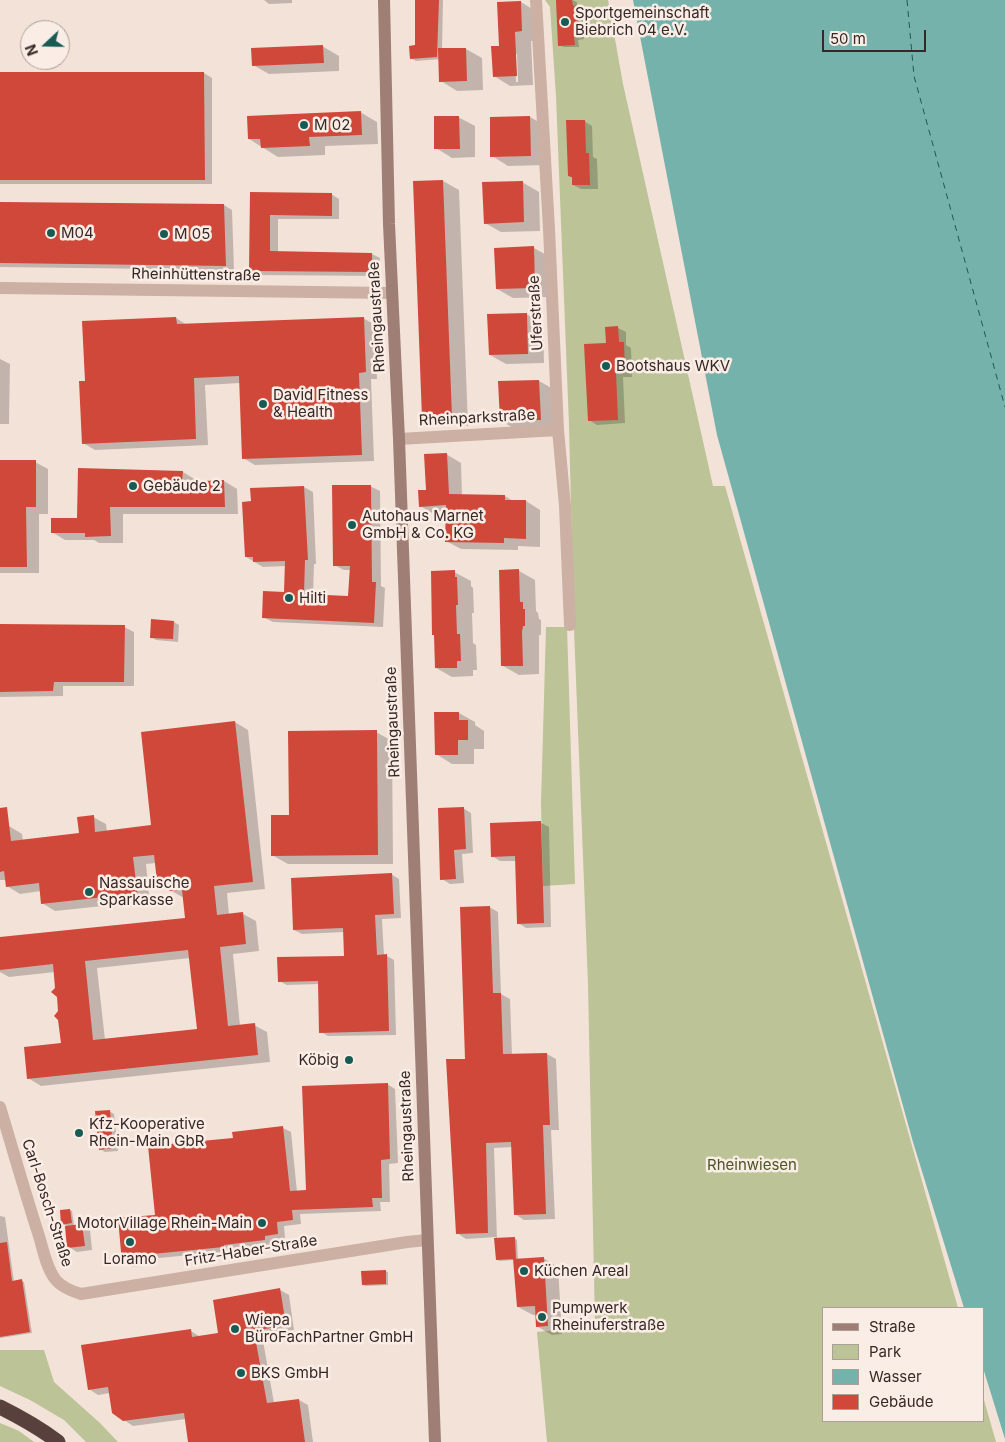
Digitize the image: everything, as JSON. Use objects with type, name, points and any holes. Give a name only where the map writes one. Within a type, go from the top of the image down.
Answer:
[{"type":"highway","points":[[0,1407],[19,1416],[58,1442]]},
{"type":"street","name":"Rheingaustraße","points":[[384,0],[389,224],[399,439],[434,1442]]},
{"type":"street","name":"Uferstraße","points":[[536,0],[570,625]]},
{"type":"street","name":"Rheinhüttenstraße","points":[[0,288],[392,293]]},
{"type":"street","name":"Rheinparkstraße","points":[[399,439],[558,430]]},
{"type":"street","name":"Carl-Bosch-Straße","points":[[0,1107],[27,1199],[52,1274],[63,1287],[81,1294]]},
{"type":"street","name":"Fritz-Haber-Straße","points":[[81,1294],[427,1240]]},
{"type":"green space","name":"Rheinwiesen","points":[[545,0],[608,0],[623,84],[713,486],[725,486],[958,1307],[822,1307],[822,1422],[985,1422],[985,1404],[996,1442],[547,1442],[537,1332],[595,1326],[588,984],[574,629],[569,425],[556,96],[550,7]]},
{"type":"green space","points":[[546,627],[567,627],[575,884],[543,886],[541,803]]},
{"type":"green space","points":[[0,1350],[44,1350],[54,1382],[100,1423],[118,1442],[86,1442],[64,1420],[30,1400],[0,1386]]},
{"type":"green space","points":[[0,1423],[19,1431],[34,1442],[0,1442]]},
{"type":"water","points":[[633,0],[1005,0],[1005,1439],[985,1374],[985,1307],[964,1307],[913,1142],[717,435]]},
{"type":"building","points":[[415,0],[439,0],[437,57],[410,59],[409,46],[415,45]]},
{"type":"building","name":"Sportgemeinschaft Biebrich 04 e.V.","points":[[556,0],[572,0],[573,6],[578,5],[580,37],[574,38],[575,45],[558,46]]},
{"type":"building","points":[[521,1],[522,31],[515,32],[517,76],[493,77],[491,46],[499,46],[497,2]]},
{"type":"building","points":[[323,45],[324,63],[252,66],[251,48]]},
{"type":"building","points":[[438,48],[466,48],[467,81],[439,82]]},
{"type":"building","points":[[0,72],[204,72],[205,180],[0,180]]},
{"type":"building","name":"M 02","points":[[361,111],[362,135],[309,137],[310,146],[261,148],[260,139],[248,139],[247,116]]},
{"type":"building","points":[[434,116],[459,116],[460,149],[434,149]]},
{"type":"building","points":[[530,116],[531,156],[490,157],[490,117]]},
{"type":"building","points":[[566,120],[585,120],[586,153],[589,153],[590,185],[572,185],[572,177],[568,176]]},
{"type":"building","points":[[443,180],[452,417],[422,418],[413,181]]},
{"type":"building","points":[[523,181],[524,222],[484,224],[482,182]]},
{"type":"building","points":[[250,192],[332,193],[332,216],[270,215],[270,251],[372,253],[372,272],[249,271]]},
{"type":"building","points":[[0,202],[224,204],[226,266],[0,263]]},
{"type":"building","points":[[534,246],[535,288],[496,289],[494,248]]},
{"type":"building","points":[[527,313],[528,354],[489,355],[487,314]]},
{"type":"building","points":[[176,317],[177,324],[364,317],[366,372],[359,373],[362,455],[242,459],[239,376],[194,378],[196,439],[82,444],[79,381],[85,381],[82,321]]},
{"type":"building","points":[[618,326],[619,342],[624,342],[625,373],[616,373],[618,420],[588,421],[584,344],[606,343],[605,327]]},
{"type":"building","points":[[539,380],[541,420],[500,421],[498,381]]},
{"type":"building","points":[[447,453],[449,494],[505,495],[505,500],[526,500],[526,539],[504,538],[504,543],[445,542],[446,505],[419,507],[418,490],[426,490],[424,454]]},
{"type":"building","points":[[0,460],[36,460],[36,507],[26,507],[27,567],[0,567]]},
{"type":"building","name":"Gebäude 2","points":[[78,468],[183,471],[182,482],[224,480],[225,507],[110,507],[111,536],[85,537],[85,533],[51,533],[51,518],[77,518]]},
{"type":"building","points":[[332,485],[371,485],[372,582],[376,582],[374,623],[262,618],[263,591],[284,592],[285,561],[253,562],[253,557],[245,557],[242,502],[251,501],[250,488],[304,486],[308,560],[305,560],[304,594],[348,596],[350,566],[333,566]]},
{"type":"building","points":[[519,569],[520,602],[523,602],[523,609],[525,609],[525,626],[523,626],[522,632],[523,666],[501,666],[499,570]]},
{"type":"building","points":[[455,570],[458,605],[456,605],[457,634],[460,634],[461,661],[457,661],[457,668],[435,668],[434,635],[432,635],[431,571]]},
{"type":"building","points":[[151,619],[174,621],[173,639],[150,638]]},
{"type":"building","points":[[0,624],[125,625],[124,682],[54,682],[53,691],[0,692]]},
{"type":"building","points":[[434,712],[459,712],[459,720],[468,720],[468,740],[458,740],[458,755],[435,755]]},
{"type":"building","points":[[235,721],[253,882],[214,886],[217,915],[243,912],[246,944],[220,947],[228,1026],[255,1023],[258,1055],[27,1079],[24,1047],[61,1043],[58,1020],[54,1016],[58,1011],[57,997],[51,992],[55,988],[53,964],[0,970],[0,937],[185,918],[182,890],[170,891],[157,881],[154,855],[133,857],[138,898],[115,901],[114,896],[41,904],[39,883],[6,887],[4,871],[0,872],[0,808],[7,807],[11,841],[79,833],[77,817],[94,815],[95,832],[151,825],[141,732]],"holes":[[[188,950],[197,1029],[93,1040],[85,961]]]},
{"type":"building","points":[[377,730],[378,855],[271,856],[271,815],[289,815],[288,731]]},
{"type":"building","points":[[464,807],[466,849],[454,850],[456,879],[440,880],[438,808]]},
{"type":"building","points":[[541,821],[544,923],[517,924],[515,856],[491,857],[490,823]]},
{"type":"building","points":[[392,873],[394,914],[375,915],[377,955],[387,954],[389,1031],[319,1033],[318,981],[278,982],[277,957],[344,956],[343,928],[293,930],[291,878]]},
{"type":"building","points":[[490,906],[493,993],[501,993],[503,1054],[547,1053],[550,1125],[543,1125],[546,1214],[514,1215],[511,1142],[486,1143],[488,1233],[456,1234],[446,1059],[465,1059],[460,907]]},
{"type":"building","points":[[388,1083],[390,1159],[381,1160],[382,1198],[372,1198],[373,1207],[292,1210],[293,1220],[277,1222],[278,1234],[265,1236],[265,1240],[224,1245],[224,1247],[142,1255],[142,1261],[122,1263],[118,1218],[155,1215],[148,1146],[233,1138],[232,1132],[283,1126],[290,1191],[306,1190],[302,1086]]},
{"type":"building","points":[[110,1110],[113,1148],[99,1150],[95,1111]]},
{"type":"building","points":[[70,1209],[72,1223],[61,1225],[60,1210]]},
{"type":"building","points":[[82,1224],[85,1246],[67,1248],[65,1226]]},
{"type":"building","points":[[515,1237],[516,1259],[496,1260],[494,1238]]},
{"type":"building","points":[[7,1242],[12,1281],[22,1279],[30,1332],[0,1337],[0,1243]]},
{"type":"building","points":[[544,1257],[548,1326],[536,1327],[535,1306],[517,1307],[513,1259]]},
{"type":"building","points":[[386,1270],[386,1284],[362,1285],[361,1271]]},
{"type":"building","points":[[280,1288],[286,1325],[254,1331],[267,1403],[299,1399],[305,1442],[188,1442],[184,1413],[123,1421],[112,1413],[108,1387],[88,1390],[81,1345],[191,1329],[192,1337],[218,1333],[213,1300]]},
{"type":"ferry route","points":[[907,0],[914,76],[1005,407]]},
{"type":"place","name":"Sportgemeinschaft Biebrich 04 e.V.","points":[[565,22]]},
{"type":"place","name":"M 02","points":[[304,125]]},
{"type":"place","name":"M04","points":[[51,233]]},
{"type":"place","name":"M 05","points":[[164,234]]},
{"type":"place","name":"Bootshaus WKV","points":[[606,366]]},
{"type":"place","name":"David Fitness & Health","points":[[263,404]]},
{"type":"place","name":"Gebäude 2","points":[[133,486]]},
{"type":"place","name":"Autohaus Marnet GmbH & Co. KG","points":[[352,525]]},
{"type":"place","name":"Hilti","points":[[289,598]]},
{"type":"place","name":"Nassauische Sparkasse","points":[[89,892]]},
{"type":"place","name":"Köbig","points":[[349,1060]]},
{"type":"place","name":"Kfz-Kooperative Rhein-Main GbR","points":[[79,1133]]},
{"type":"place","name":"MotorVillage Rhein-Main","points":[[262,1223]]},
{"type":"place","name":"Loramo","points":[[130,1242]]},
{"type":"place","name":"Küchen Areal","points":[[524,1271]]},
{"type":"place","name":"Pumpwerk Rheinuferstraße","points":[[542,1317]]},
{"type":"place","name":"Wiepa BüroFachPartner GmbH","points":[[235,1329]]},
{"type":"place","name":"BKS GmbH","points":[[241,1373]]}]
